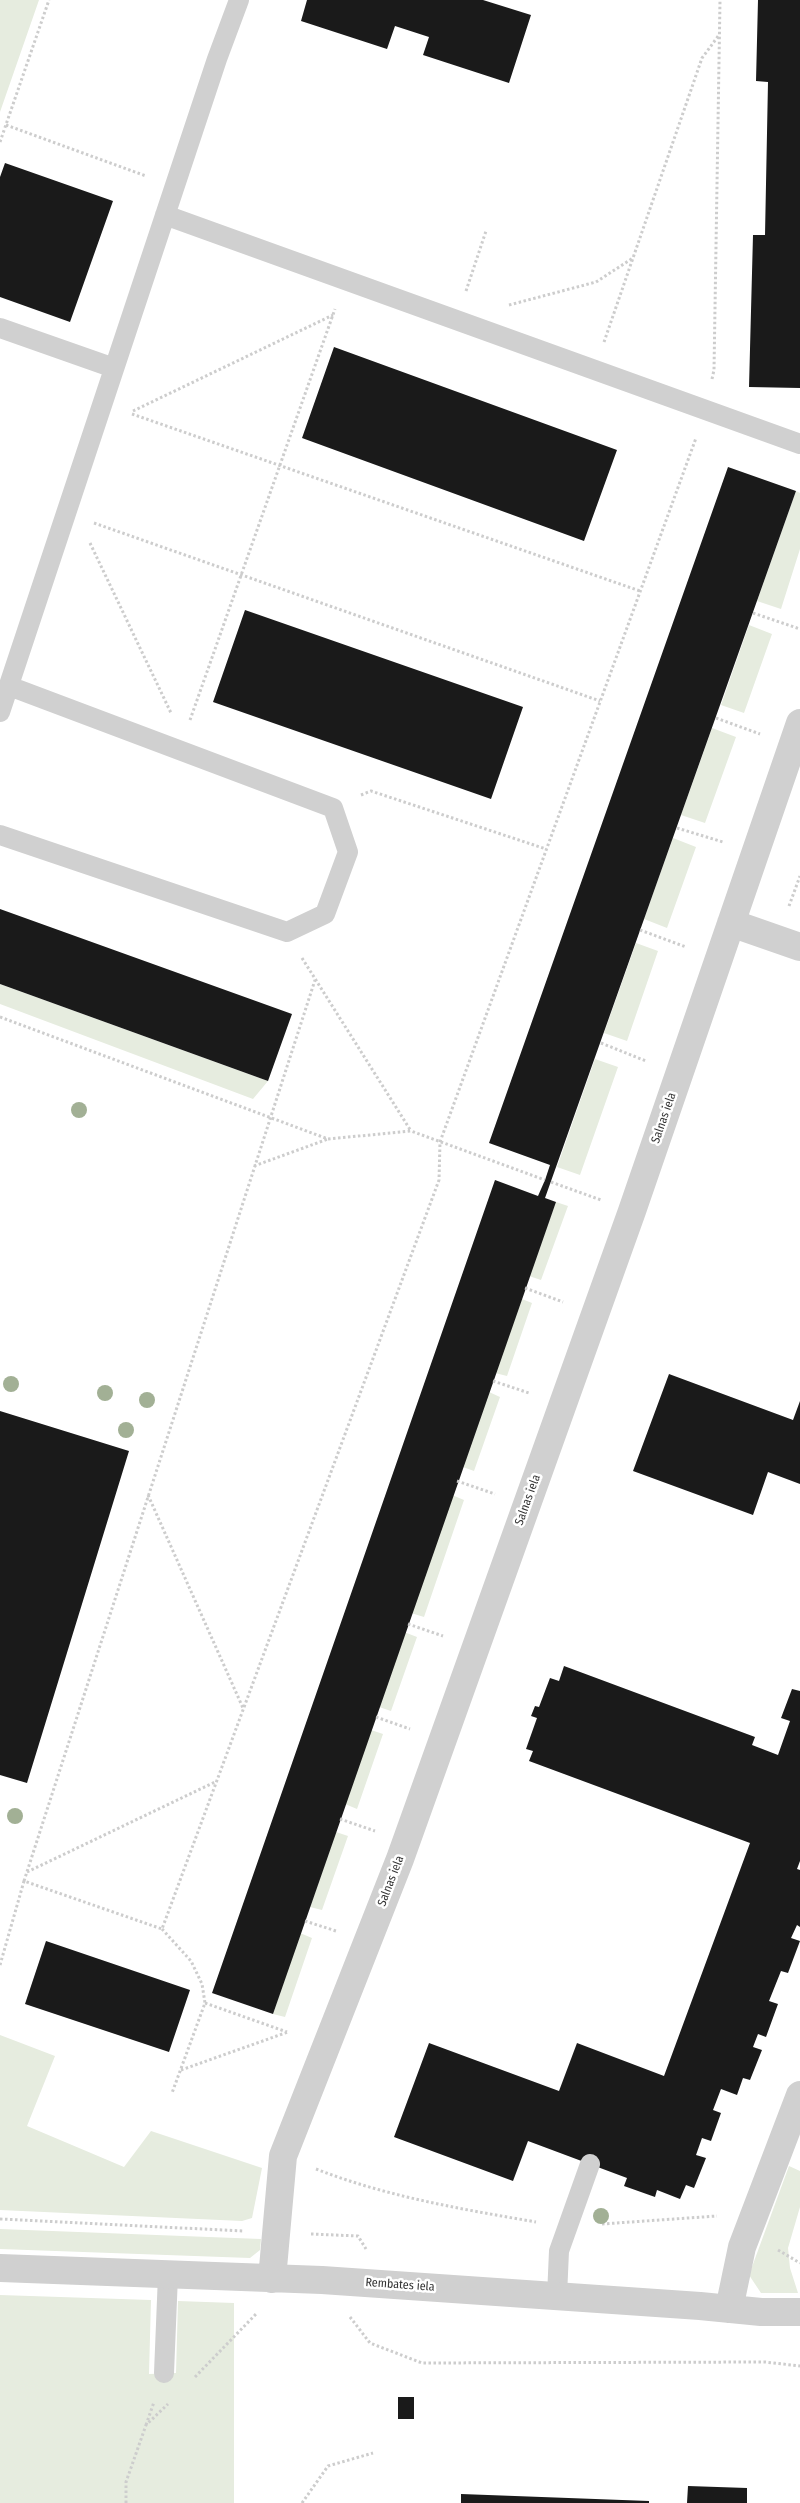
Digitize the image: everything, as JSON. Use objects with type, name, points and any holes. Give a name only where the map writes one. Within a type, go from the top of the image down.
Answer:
[{"type":"street","name":"Salnas iela","points":[[272,2279],[283,2156],[400,1859],[632,1211],[800,722]]},
{"type":"street","points":[[731,923],[800,947]]},
{"type":"street","points":[[728,2309],[742,2247],[800,2095]]},
{"type":"street","name":"Rembates iela","points":[[0,2268],[322,2280],[728,2309],[800,2312]]},
{"type":"lane","points":[[0,712],[165,215],[239,0]]},
{"type":"lane","points":[[165,215],[800,444]]},
{"type":"lane","points":[[0,328],[114,368]]},
{"type":"lane","points":[[0,835],[287,932],[325,914],[348,852],[333,808],[9,686]]},
{"type":"lane","points":[[557,2296],[559,2251],[590,2164]]},
{"type":"lane","points":[[164,2373],[168,2275]]},
{"type":"path","points":[[0,142],[49,0]]},
{"type":"path","points":[[162,1929],[439,1180],[440,1142],[695,443],[714,370],[720,0]]},
{"type":"path","points":[[596,370],[702,58],[720,35]]},
{"type":"path","points":[[6,125],[175,186]]},
{"type":"path","points":[[456,320],[486,231]]},
{"type":"path","points":[[501,308],[596,282],[634,258]]},
{"type":"path","points":[[179,750],[336,306]]},
{"type":"path","points":[[333,315],[130,413],[279,467],[640,591]]},
{"type":"path","points":[[86,520],[600,700]]},
{"type":"path","points":[[88,538],[173,718]]},
{"type":"path","points":[[752,614],[800,629]]},
{"type":"path","points":[[716,718],[765,736]]},
{"type":"path","points":[[333,808],[371,791],[546,849]]},
{"type":"path","points":[[677,828],[728,844]]},
{"type":"path","points":[[640,930],[689,948]]},
{"type":"path","points":[[287,932],[315,980],[411,1131]]},
{"type":"path","points":[[0,1965],[24,1881],[268,1118],[315,980]]},
{"type":"path","points":[[0,1017],[328,1139]]},
{"type":"path","points":[[601,1043],[646,1061]]},
{"type":"path","points":[[254,1166],[328,1139],[411,1131],[545,1180]]},
{"type":"path","points":[[551,1182],[632,1211]]},
{"type":"path","points":[[525,1288],[564,1302]]},
{"type":"path","points":[[493,1381],[532,1394]]},
{"type":"path","points":[[457,1481],[495,1494]]},
{"type":"path","points":[[148,1495],[243,1708]]},
{"type":"path","points":[[408,1624],[444,1636]]},
{"type":"path","points":[[376,1716],[412,1730]]},
{"type":"path","points":[[27,1872],[216,1782]]},
{"type":"path","points":[[340,1819],[378,1832]]},
{"type":"path","points":[[24,1881],[162,1929],[191,1961],[202,1984],[205,2003],[172,2093]]},
{"type":"path","points":[[305,1920],[341,1933]]},
{"type":"path","points":[[205,2003],[296,2034]]},
{"type":"path","points":[[180,2070],[288,2032]]},
{"type":"path","points":[[283,2156],[361,2186],[457,2209],[566,2227],[723,2216]]},
{"type":"path","points":[[0,2219],[358,2236],[390,2285]]},
{"type":"path","points":[[322,2280],[370,2343],[422,2363],[764,2362],[800,2366]]},
{"type":"path","points":[[302,2503],[328,2466],[373,2453]]},
{"type":"shaded area","points":[[0,0],[39,0],[0,112]]},
{"type":"shaded area","points":[[796,491],[800,493],[800,549],[781,609],[757,601]]},
{"type":"shaded area","points":[[749,625],[772,634],[744,713],[721,705]]},
{"type":"shaded area","points":[[712,728],[736,737],[705,823],[681,815]]},
{"type":"shaded area","points":[[673,838],[696,847],[667,928],[644,919]]},
{"type":"shaded area","points":[[636,943],[658,951],[627,1041],[604,1033]]},
{"type":"shaded area","points":[[0,984],[268,1081],[253,1099],[0,1004]]},
{"type":"shaded area","points":[[595,1059],[618,1067],[580,1175],[557,1167]]},
{"type":"shaded area","points":[[556,1202],[568,1206],[541,1280],[529,1276]]},
{"type":"shaded area","points":[[522,1299],[532,1303],[507,1376],[495,1373]]},
{"type":"shaded area","points":[[489,1392],[500,1397],[474,1471],[463,1467]]},
{"type":"shaded area","points":[[452,1495],[464,1500],[424,1617],[411,1613]]},
{"type":"shaded area","points":[[404,1632],[417,1637],[391,1711],[379,1707]]},
{"type":"shaded area","points":[[371,1730],[383,1734],[357,1809],[345,1804]]},
{"type":"shaded area","points":[[336,1832],[348,1836],[322,1910],[310,1907]]},
{"type":"shaded area","points":[[300,1933],[312,1938],[285,2017],[273,2014]]},
{"type":"shaded area","points":[[0,2035],[55,2056],[27,2126],[124,2167],[151,2131],[262,2168],[252,2218],[242,2221],[0,2210]]},
{"type":"shaded area","points":[[789,2166],[800,2171],[800,2207],[788,2248],[790,2268],[798,2293],[761,2293],[749,2275]]},
{"type":"shaded area","points":[[0,2229],[261,2239],[260,2250],[250,2258],[0,2249]]},
{"type":"shaded area","points":[[0,2295],[151,2300],[149,2374],[176,2373],[178,2301],[234,2303],[234,2503],[0,2503]]},
{"type":"building","points":[[307,0],[483,0],[531,15],[509,83],[423,55],[429,37],[395,26],[387,49],[301,21]]},
{"type":"building","points":[[758,0],[800,0],[800,388],[749,387],[753,235],[765,235],[768,82],[756,81]]},
{"type":"building","points":[[5,163],[113,201],[70,322],[0,297],[0,177]]},
{"type":"building","points":[[334,347],[617,450],[584,541],[302,438]]},
{"type":"building","points":[[728,467],[796,491],[545,1198],[556,1202],[273,2014],[212,1993],[495,1180],[538,1196],[545,1180],[550,1165],[489,1143]]},
{"type":"building","points":[[245,610],[523,707],[491,799],[213,702]]},
{"type":"building","points":[[0,909],[292,1014],[268,1081],[0,984]]},
{"type":"building","points":[[669,1374],[793,1420],[800,1401],[800,1484],[768,1472],[753,1515],[633,1471]]},
{"type":"building","points":[[0,1411],[129,1451],[27,1783],[0,1775]]},
{"type":"building","points":[[564,1666],[755,1737],[752,1745],[778,1755],[790,1721],[781,1718],[792,1689],[800,1691],[800,1861],[797,1869],[800,1870],[800,1927],[797,1925],[791,1938],[800,1941],[788,1973],[781,1971],[769,2001],[778,2004],[766,2037],[758,2034],[753,2047],[762,2050],[750,2080],[743,2078],[737,2095],[721,2089],[713,2110],[721,2113],[711,2141],[702,2138],[696,2155],[706,2158],[694,2188],[686,2185],[680,2199],[657,2190],[655,2197],[624,2186],[627,2178],[528,2141],[513,2181],[394,2137],[429,2043],[559,2091],[577,2043],[664,2076],[750,1843],[529,1761],[533,1751],[526,1749],[537,1718],[531,1716],[535,1706],[539,1707],[550,1678],[559,1681]]},
{"type":"building","points":[[46,1941],[190,1990],[169,2052],[25,2004]]},
{"type":"building","points":[[398,2397],[414,2397],[414,2419],[398,2419]]},
{"type":"building","points":[[688,2486],[747,2488],[747,2503],[687,2503]]},
{"type":"building","points":[[461,2494],[649,2501],[649,2503],[461,2503]]}]
